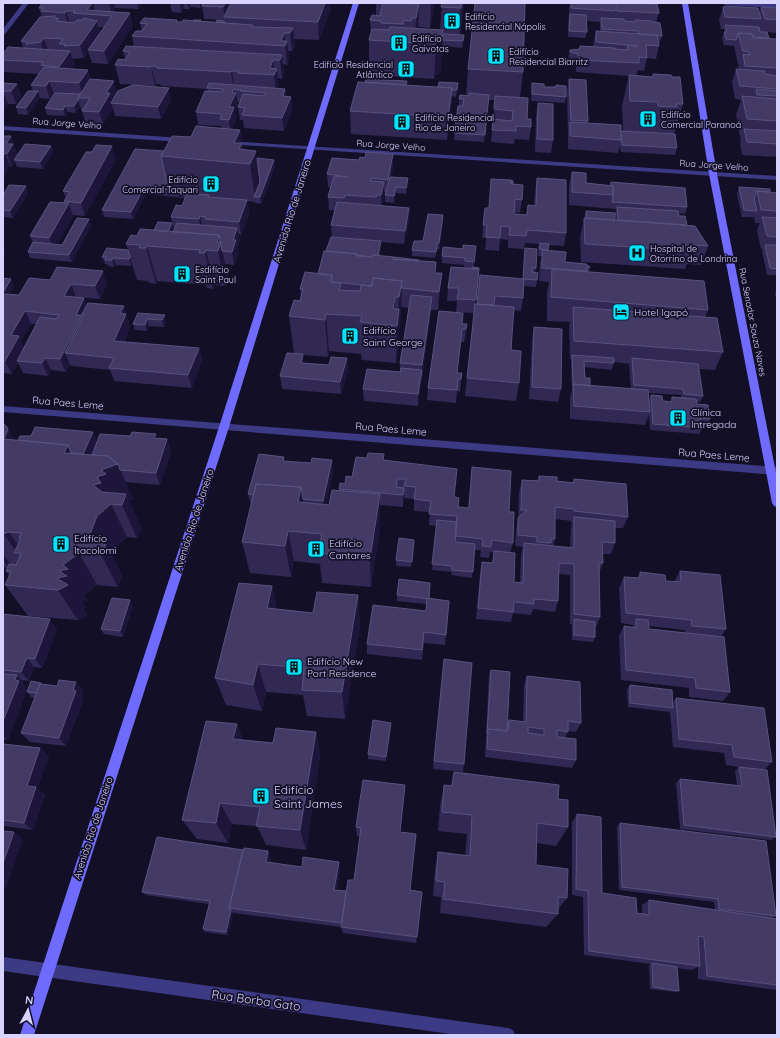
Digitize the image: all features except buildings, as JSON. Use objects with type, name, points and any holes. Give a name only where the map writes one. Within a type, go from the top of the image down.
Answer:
[{"type":"street","points":[[3,33],[26,3]]},
{"type":"street","name":"Avenida Rio de Janeiro","points":[[27,1035],[224,427],[356,3]]},
{"type":"street","name":"Rua Senador Souza Naves","points":[[686,3],[714,174],[774,471],[777,503]]},
{"type":"street","points":[[725,3],[777,6]]},
{"type":"street","name":"Rua Jorge Velho","points":[[3,128],[192,141]]},
{"type":"street","name":"Rua Jorge Velho","points":[[224,143],[777,178]]},
{"type":"street","name":"Rua Paes Leme","points":[[3,409],[774,471]]},
{"type":"street","name":"Rua Borba Gato","points":[[3,964],[508,1035]]},
{"type":"place","name":"Edifício Residencial Nápolis","points":[[452,21]]},
{"type":"place","name":"Edifício Gaivotas","points":[[399,43]]},
{"type":"place","name":"Edifício Residencial Biarritz","points":[[496,56]]},
{"type":"place","name":"Edifício Residencial Atlântico","points":[[406,69]]},
{"type":"place","name":"Edifício Comercial Paranoá","points":[[648,119]]},
{"type":"place","name":"Edifício Residencial Rio de Janeiro","points":[[402,122]]},
{"type":"place","name":"Edifício Comercial Taquari","points":[[211,184]]},
{"type":"place","name":"Hospital de Otorrino de Londrina","points":[[637,253]]},
{"type":"place","name":"Esdifício Saint Paul","points":[[182,274]]},
{"type":"place","name":"Hotel Igapó","points":[[621,312]]},
{"type":"place","name":"Edifício Saint George","points":[[350,336]]},
{"type":"place","name":"Clínica Intregada","points":[[678,418]]},
{"type":"place","name":"Edifício Itacolomi","points":[[61,544]]},
{"type":"place","name":"Edifício Cantares","points":[[316,549]]},
{"type":"place","name":"Edifício New Port Residence","points":[[294,667]]},
{"type":"place","name":"Edifício Saint James","points":[[261,796]]}]
